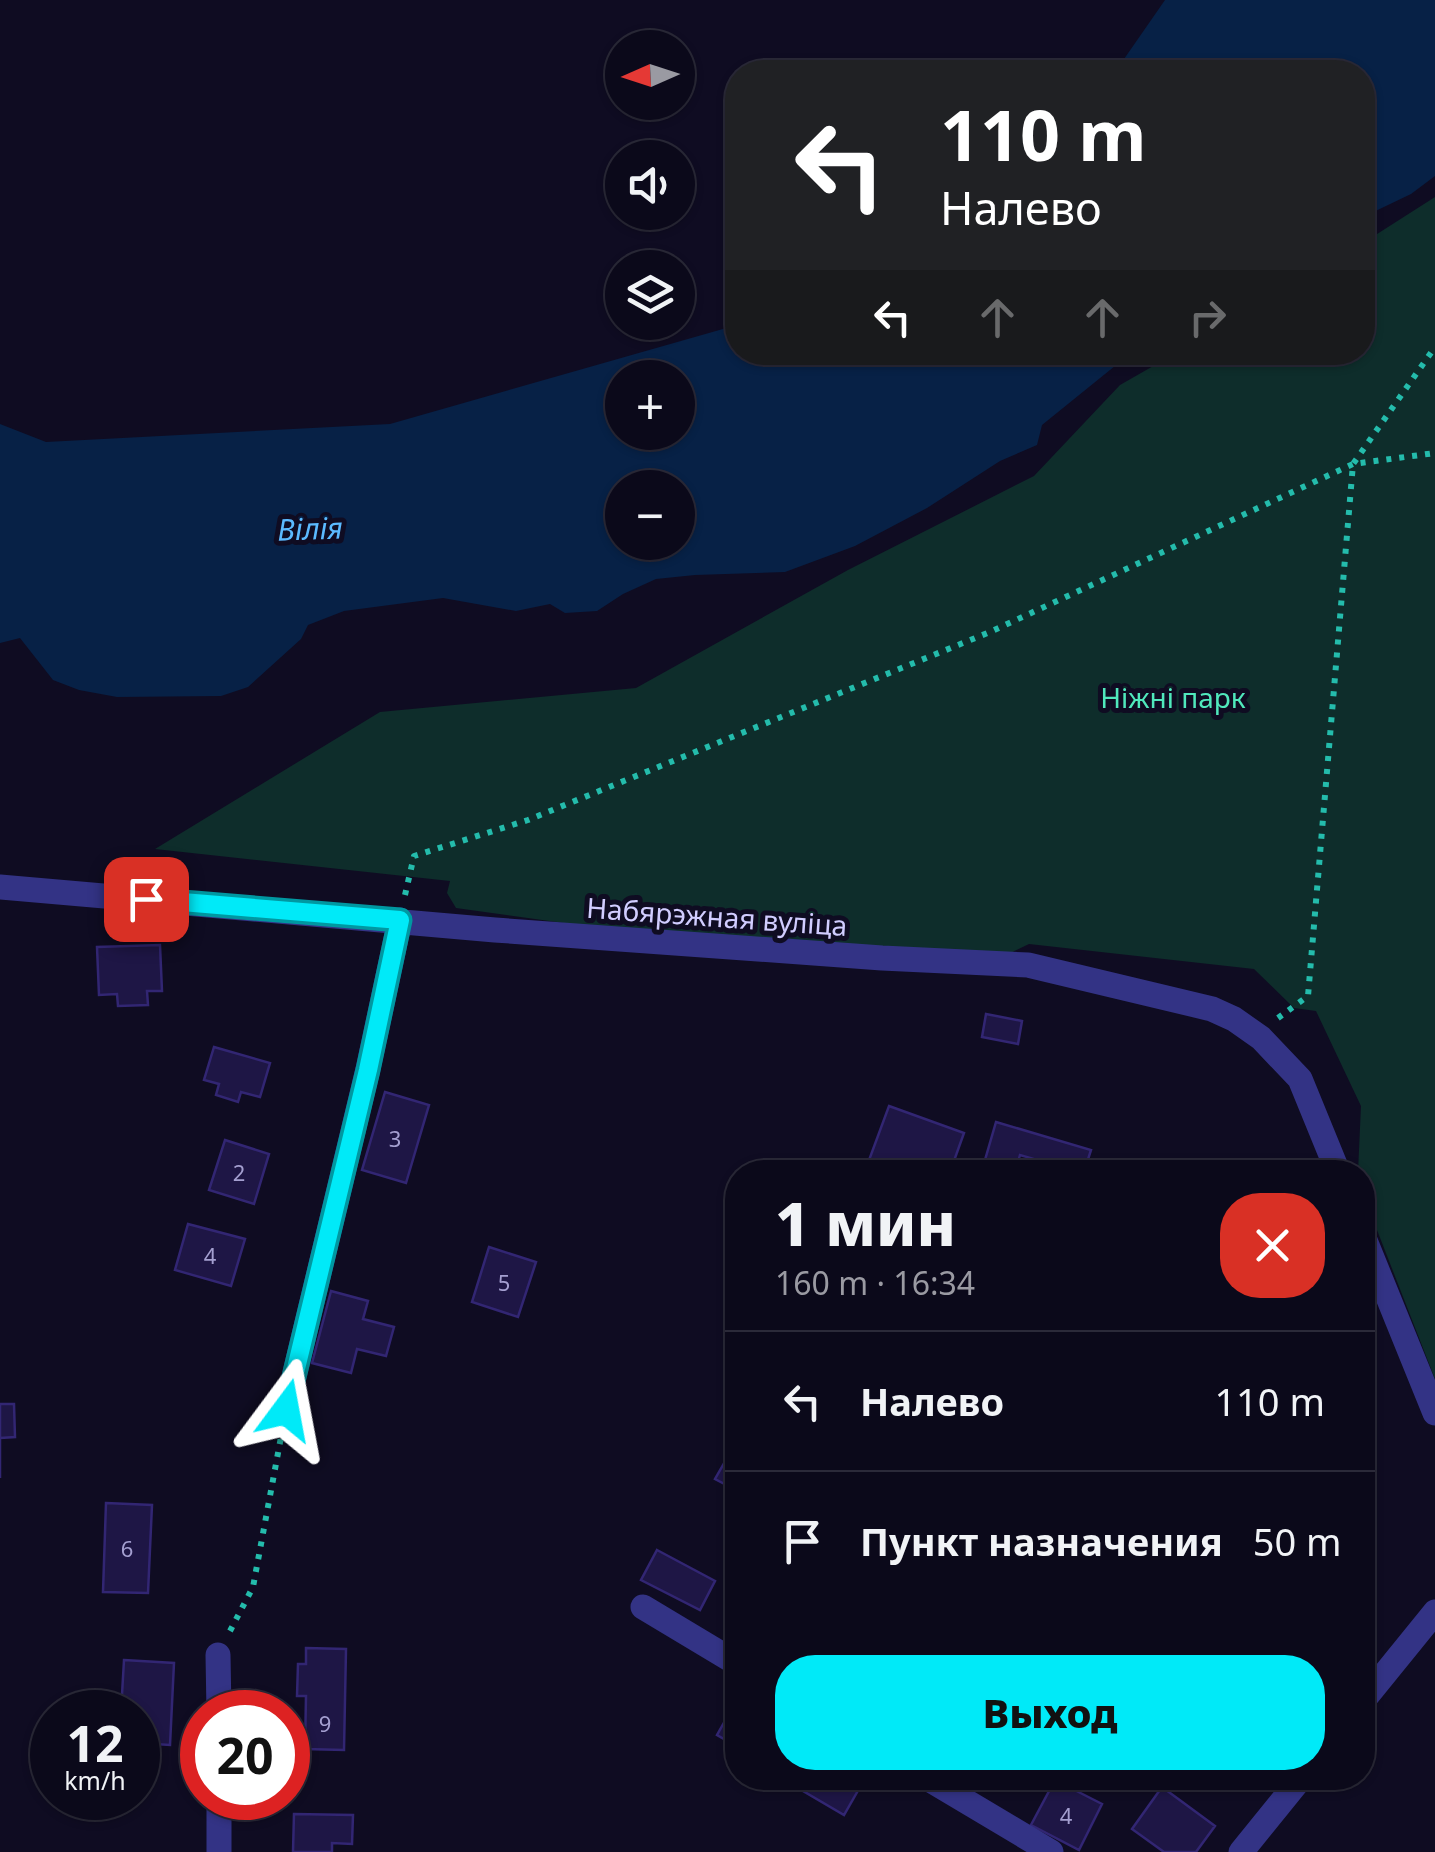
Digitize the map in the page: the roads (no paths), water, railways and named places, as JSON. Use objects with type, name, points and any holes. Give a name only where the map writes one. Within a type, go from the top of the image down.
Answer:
[{"type":"street","name":"Набярэжная вуліца","points":[[0,887],[592,937],[1028,965],[1212,1008],[1234,1019],[1256,1034],[1300,1079],[1333,1160]]},
{"type":"street","points":[[286,1410],[400,920]]},
{"type":"street","points":[[1375,1266],[1435,1413]]},
{"type":"street","points":[[643,1606],[725,1656]]},
{"type":"street","points":[[1375,1686],[1435,1612]]},
{"type":"street","points":[[218,1654],[218,1690]]},
{"type":"street","points":[[947,1790],[1052,1852]]},
{"type":"street","points":[[1241,1852],[1292,1790]]},
{"type":"street","points":[[219,1820],[219,1852]]},
{"type":"water","points":[[1165,0],[1435,0],[1435,176],[1411,194],[1375,211],[1375,60],[1123,60]]},
{"type":"water","name":"Вілія","points":[[725,328],[725,365],[1116,365],[1042,425],[1037,445],[1000,461],[927,508],[855,546],[785,572],[656,579],[597,611],[565,613],[550,604],[516,611],[443,598],[344,611],[308,625],[301,639],[248,687],[221,696],[117,697],[79,690],[53,680],[20,638],[0,643],[0,424],[46,442],[390,424],[605,363],[605,450],[695,450],[695,360],[614,360]]},
{"type":"park label","name":"Ніжні парк","points":[[1173,697]]}]
